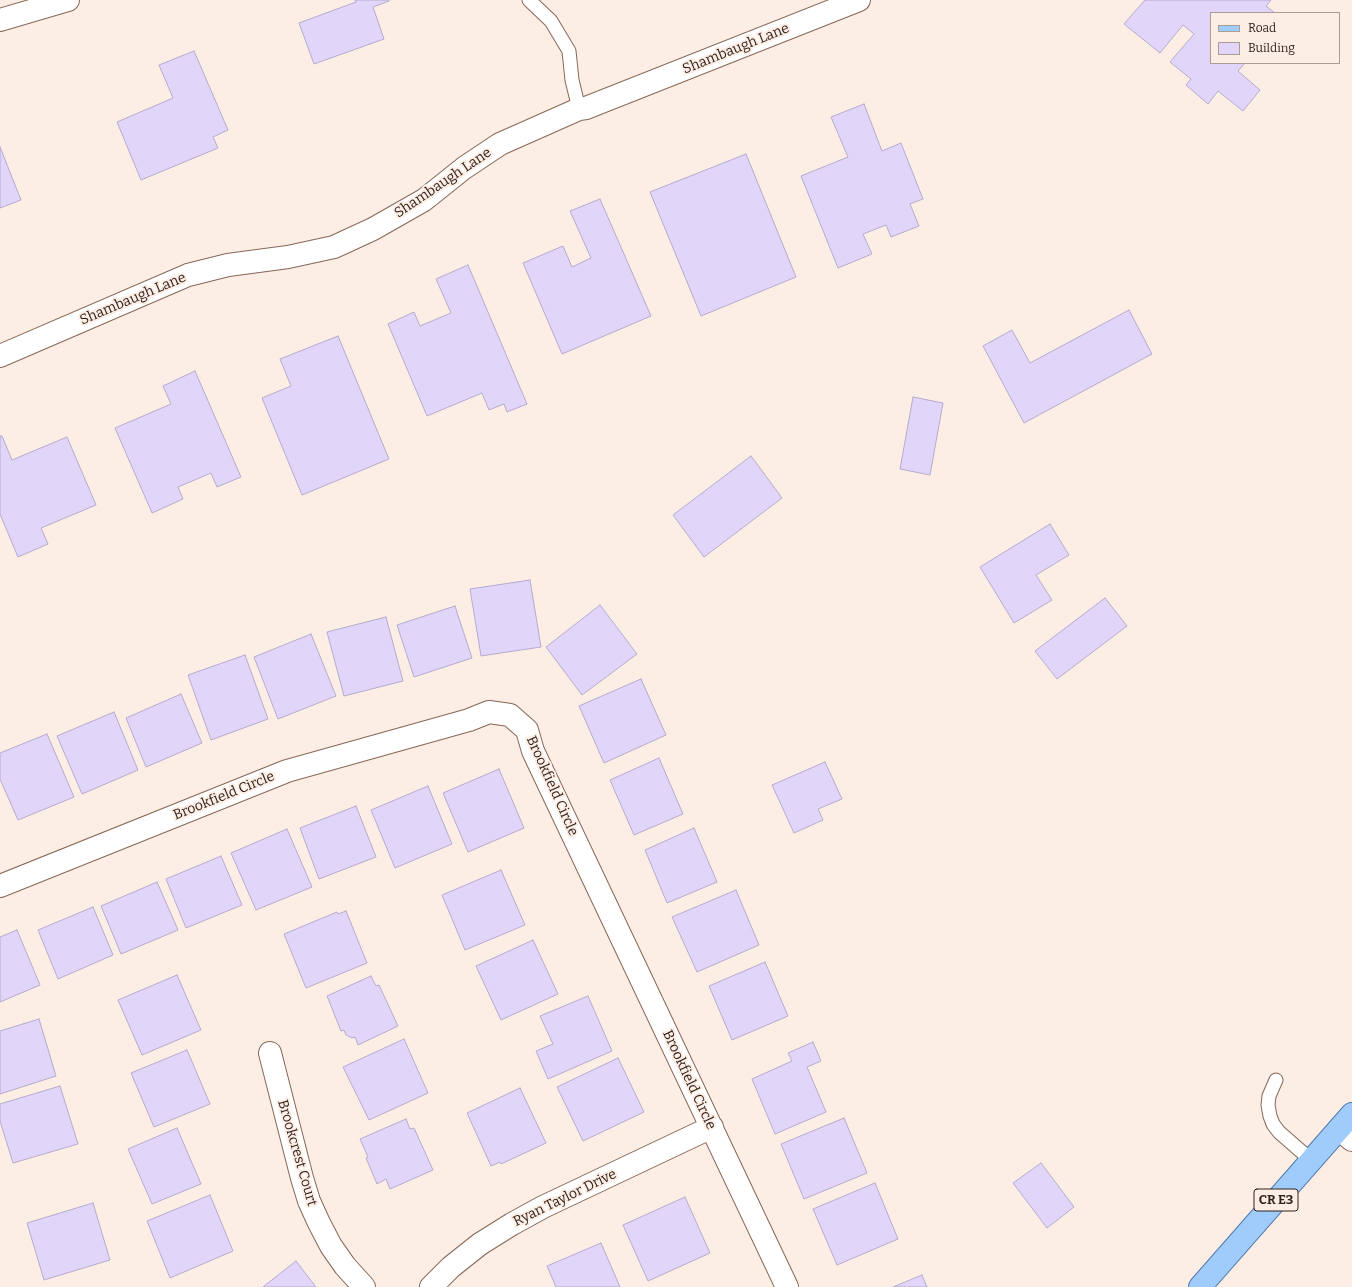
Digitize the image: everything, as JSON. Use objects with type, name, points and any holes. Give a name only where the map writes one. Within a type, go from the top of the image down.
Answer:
[{"type":"main road","name":"CR E3","points":[[1200,1287],[1311,1160],[1348,1128]]},
{"type":"street","points":[[0,20],[68,0]]},
{"type":"street","name":"Shambaugh Lane","points":[[0,356],[188,275],[228,265],[288,257],[334,247],[373,229],[424,200],[464,168],[500,144],[579,109],[586,108],[859,0]]},
{"type":"street","name":"Brookfield Circle","points":[[0,886],[287,771],[469,720],[489,712],[510,715],[527,730],[533,751],[787,1287]]},
{"type":"street","name":"Brookcrest Court","points":[[270,1053],[309,1201],[331,1246],[345,1266],[364,1287]]},
{"type":"street","name":"Ryan Taylor Drive","points":[[430,1287],[480,1244],[512,1224],[543,1207],[712,1128]]},
{"type":"lane","points":[[530,0],[551,22],[569,51],[572,80],[579,109]]},
{"type":"lane","points":[[1276,1080],[1269,1096],[1268,1105],[1273,1124],[1279,1132],[1311,1160]]},
{"type":"building","points":[[355,0],[389,0],[373,7],[384,39],[314,64],[299,23],[356,2]]},
{"type":"building","points":[[1145,0],[1271,0],[1266,6],[1274,12],[1210,12],[1210,64],[1244,64],[1238,71],[1260,90],[1243,111],[1218,91],[1208,104],[1186,85],[1191,79],[1170,62],[1194,34],[1183,25],[1160,53],[1124,24]]},
{"type":"building","points":[[194,51],[228,130],[213,137],[218,148],[141,180],[117,122],[173,98],[159,65]]},
{"type":"building","points":[[864,104],[882,151],[901,143],[923,199],[910,204],[919,226],[891,237],[886,225],[863,234],[872,254],[838,268],[801,176],[848,157],[831,117]]},
{"type":"building","points":[[0,147],[21,200],[0,208]]},
{"type":"building","points":[[746,154],[796,277],[701,316],[650,192]]},
{"type":"building","points":[[600,199],[651,316],[562,354],[523,263],[563,246],[572,267],[591,258],[570,211]]},
{"type":"building","points":[[468,265],[527,404],[507,412],[504,404],[489,410],[482,393],[427,416],[388,324],[414,312],[420,326],[451,313],[436,279]]},
{"type":"building","points":[[1129,310],[1152,354],[1024,423],[983,346],[1012,330],[1030,363]]},
{"type":"building","points":[[338,336],[389,459],[302,495],[262,398],[291,386],[280,359]]},
{"type":"building","points":[[195,371],[241,477],[217,487],[211,473],[178,487],[183,499],[152,513],[115,428],[171,404],[163,386]]},
{"type":"building","points":[[913,397],[943,403],[930,475],[900,469]]},
{"type":"building","points":[[0,436],[2,436],[12,460],[67,437],[96,505],[41,528],[48,544],[18,557],[0,514]]},
{"type":"building","points":[[751,456],[782,498],[704,557],[673,515]]},
{"type":"building","points":[[1050,524],[1069,555],[1036,575],[1052,600],[1014,623],[980,567]]},
{"type":"building","points":[[530,580],[541,647],[481,656],[470,589]]},
{"type":"building","points":[[1105,598],[1127,626],[1057,679],[1035,651]]},
{"type":"building","points":[[600,605],[637,654],[582,695],[546,647]]},
{"type":"building","points":[[455,606],[472,658],[414,677],[397,625]]},
{"type":"building","points":[[386,617],[403,681],[344,696],[327,632]]},
{"type":"building","points":[[311,634],[336,696],[278,719],[254,657]]},
{"type":"building","points":[[245,655],[268,719],[211,740],[188,675]]},
{"type":"building","points":[[641,679],[666,735],[604,763],[579,706]]},
{"type":"building","points":[[181,694],[202,743],[146,767],[126,718]]},
{"type":"building","points":[[114,712],[138,770],[82,794],[57,736]]},
{"type":"building","points":[[47,734],[74,797],[18,820],[0,779],[0,753]]},
{"type":"building","points":[[659,758],[683,814],[634,835],[610,780]]},
{"type":"building","points":[[825,762],[842,799],[818,809],[823,820],[794,833],[772,785]]},
{"type":"building","points":[[499,769],[524,828],[468,852],[443,793]]},
{"type":"building","points":[[428,786],[452,844],[395,868],[371,810]]},
{"type":"building","points":[[356,806],[376,857],[319,879],[300,828]]},
{"type":"building","points":[[694,828],[717,882],[667,903],[645,850]]},
{"type":"building","points":[[287,829],[312,887],[256,910],[231,853]]},
{"type":"building","points":[[221,856],[242,905],[186,928],[166,879]]},
{"type":"building","points":[[501,870],[525,925],[465,950],[442,895]]},
{"type":"building","points":[[157,882],[178,930],[121,954],[101,906]]},
{"type":"building","points":[[736,890],[759,945],[697,972],[672,917]]},
{"type":"building","points":[[93,907],[113,955],[58,979],[38,930]]},
{"type":"building","points":[[346,911],[367,963],[306,988],[284,934],[337,912],[338,914]]},
{"type":"building","points":[[17,930],[40,985],[0,1002],[0,937]]},
{"type":"building","points":[[533,940],[558,994],[501,1020],[476,966]]},
{"type":"building","points":[[765,962],[788,1016],[732,1040],[709,986]]},
{"type":"building","points":[[177,975],[201,1030],[142,1055],[118,1000]]},
{"type":"building","points":[[371,976],[376,986],[379,985],[398,1026],[358,1045],[355,1037],[352,1038],[346,1035],[344,1030],[341,1031],[327,996]]},
{"type":"building","points":[[588,996],[612,1051],[548,1079],[536,1051],[553,1044],[540,1016]]},
{"type":"building","points":[[39,1019],[56,1076],[0,1094],[0,1031]]},
{"type":"building","points":[[404,1039],[428,1093],[369,1120],[343,1067]]},
{"type":"building","points":[[813,1042],[821,1061],[807,1067],[826,1112],[775,1134],[752,1079],[792,1061],[788,1053]]},
{"type":"building","points":[[187,1050],[210,1104],[154,1127],[131,1073]]},
{"type":"building","points":[[618,1058],[644,1112],[583,1141],[557,1087]]},
{"type":"building","points":[[60,1086],[78,1144],[13,1163],[0,1121],[0,1104]]},
{"type":"building","points":[[520,1088],[546,1143],[501,1164],[500,1162],[491,1166],[467,1113]]},
{"type":"building","points":[[844,1118],[867,1173],[804,1199],[781,1144]]},
{"type":"building","points":[[406,1119],[410,1129],[414,1128],[433,1170],[390,1189],[386,1179],[377,1184],[360,1139]]},
{"type":"building","points":[[177,1128],[201,1184],[152,1204],[128,1149]]},
{"type":"building","points":[[1041,1163],[1074,1207],[1047,1228],[1013,1183]]},
{"type":"building","points":[[875,1183],[898,1239],[837,1265],[813,1209]]},
{"type":"building","points":[[210,1195],[233,1251],[170,1278],[147,1221]]},
{"type":"building","points":[[685,1197],[710,1253],[648,1281],[623,1225]]},
{"type":"building","points":[[93,1203],[110,1260],[44,1280],[27,1223]]},
{"type":"building","points":[[601,1243],[620,1287],[556,1287],[547,1266]]},
{"type":"building","points":[[296,1261],[316,1287],[263,1287]]},
{"type":"building","points":[[922,1275],[927,1287],[893,1287]]}]
